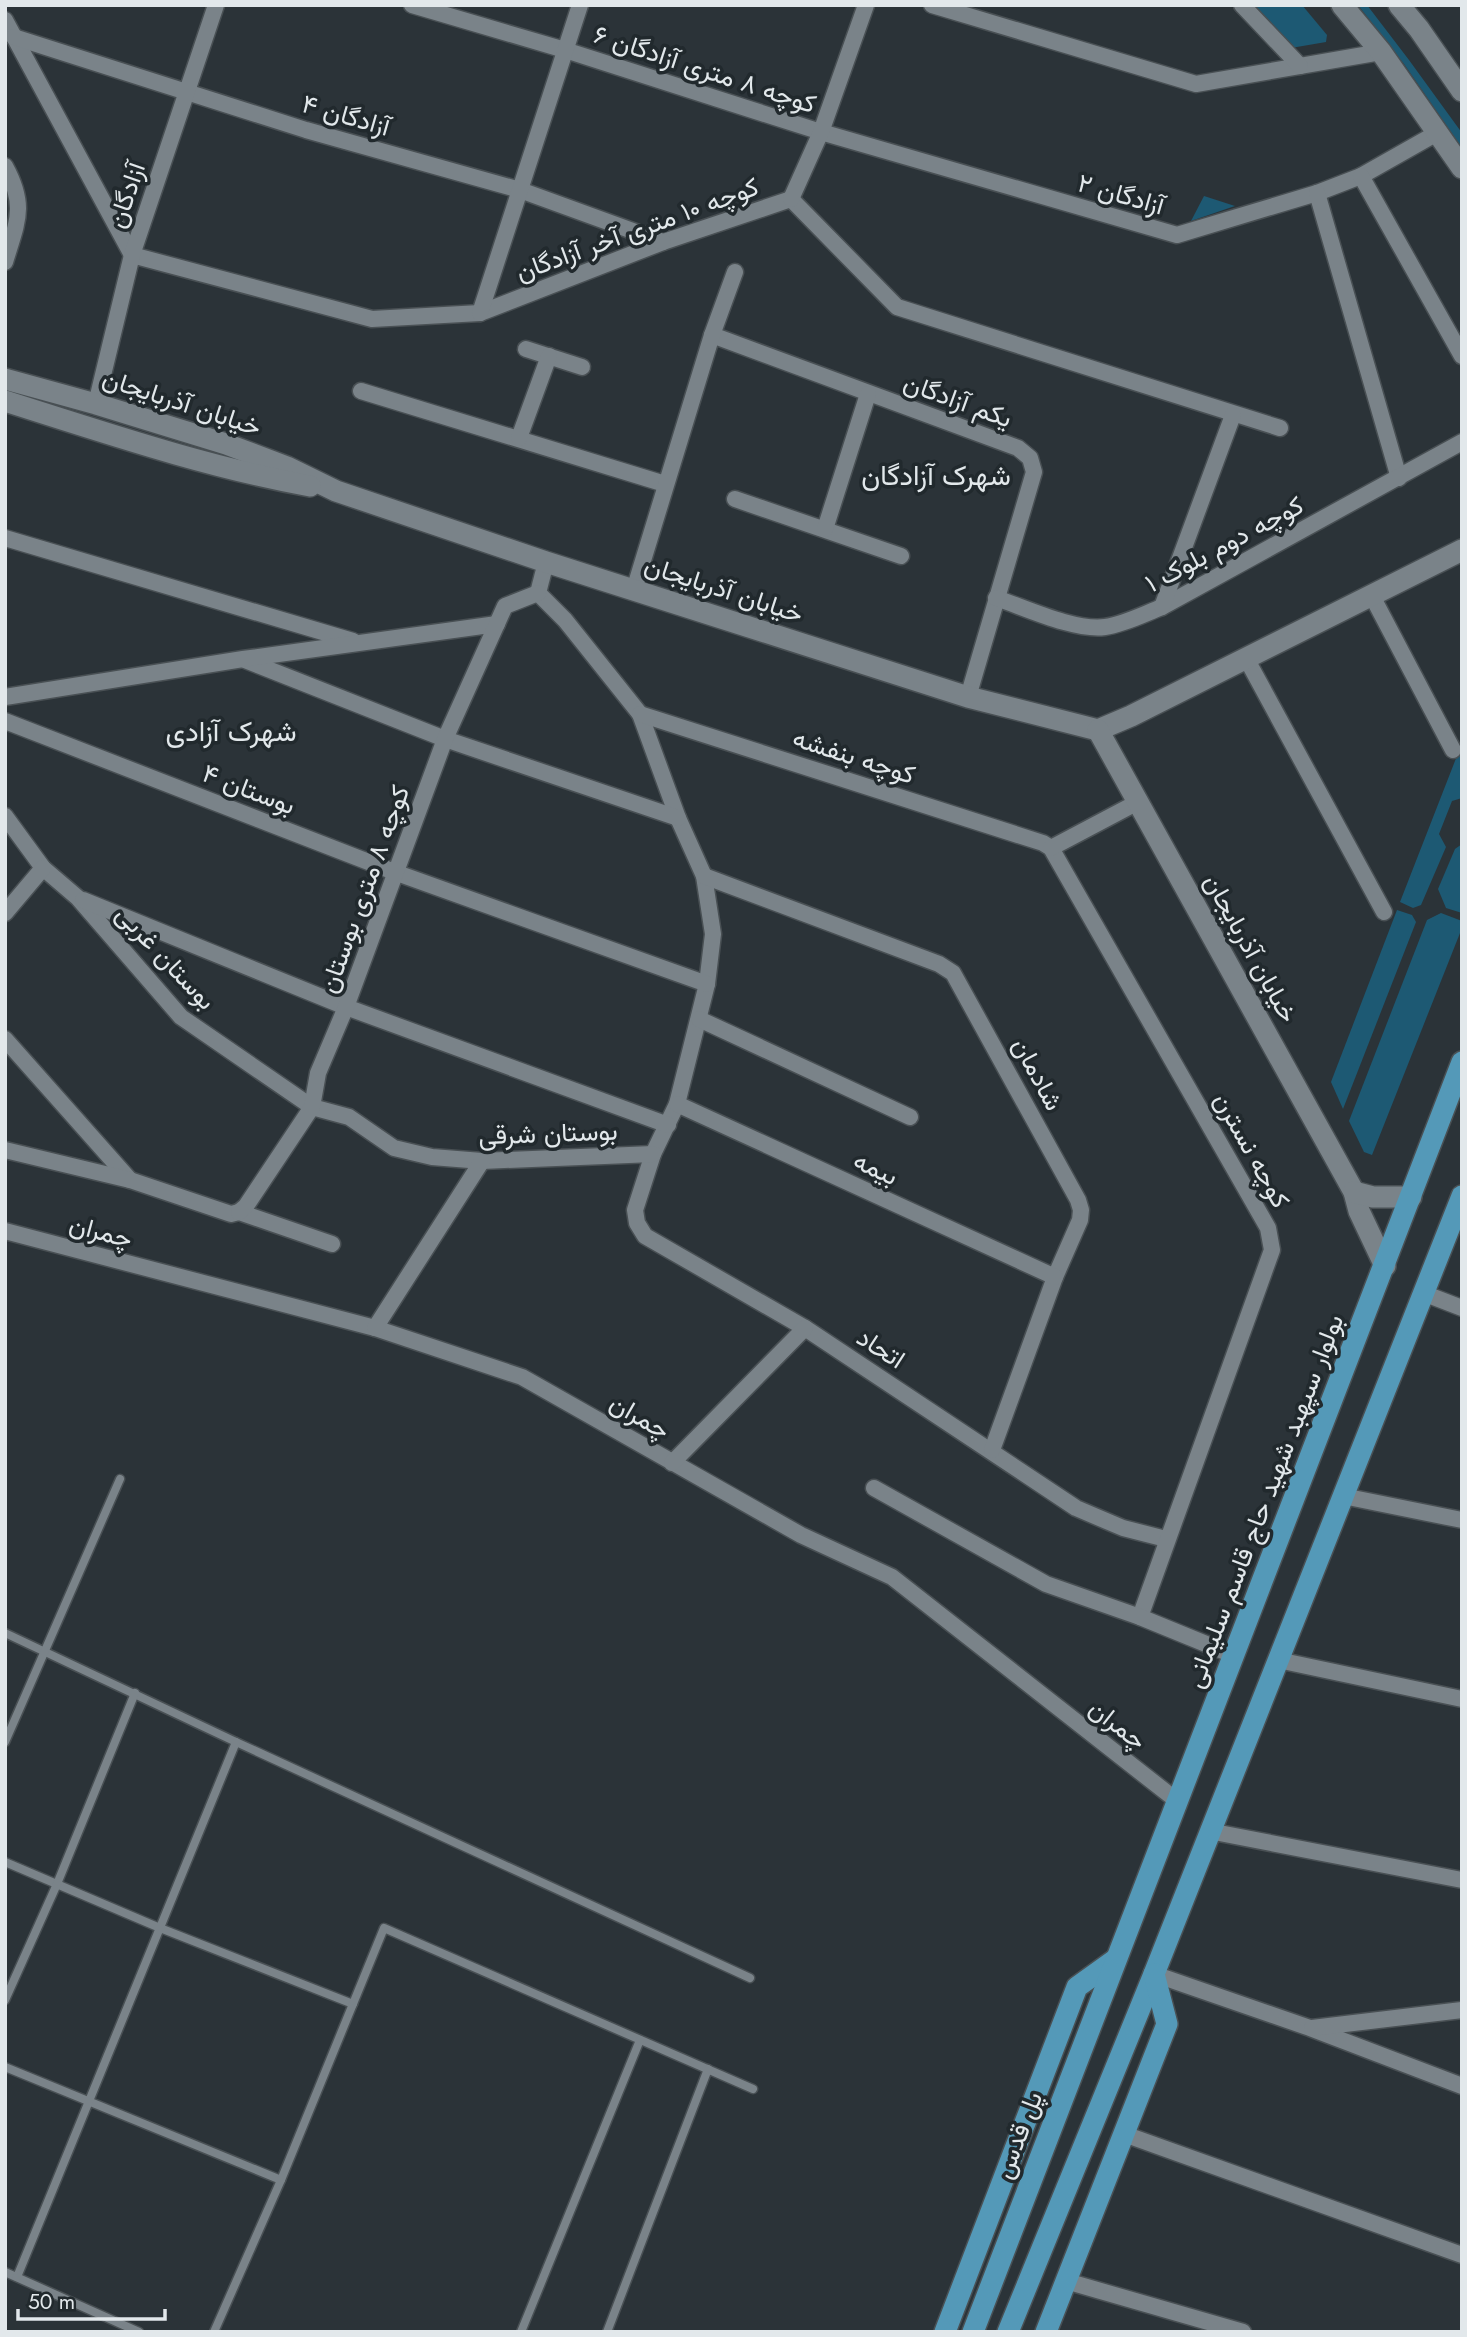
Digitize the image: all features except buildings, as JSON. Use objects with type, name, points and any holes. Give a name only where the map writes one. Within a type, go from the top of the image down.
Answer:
[{"type":"main road","name":"بولوار سپهبد شهید حاج قاسم سلیمانی","points":[[1116,1959],[1462,1062]]},
{"type":"main road","points":[[1008,2332],[1154,1974],[1462,1196]]},
{"type":"main road","points":[[944,2332],[1077,1987],[1116,1959]]},
{"type":"main road","name":"پل قدس","points":[[973,2332],[1116,1959]]},
{"type":"main road","points":[[1046,2332],[1167,2024],[1154,1974]]},
{"type":"street","name":"آزادگان","points":[[96,404],[132,255],[216,5]]},
{"type":"street","name":"کوچه ۸ متری آزادگان ۶","points":[[412,5],[565,50],[821,132]]},
{"type":"street","points":[[480,313],[580,5]]},
{"type":"street","points":[[791,199],[821,132],[866,5]]},
{"type":"street","points":[[932,5],[1196,84],[1381,52]]},
{"type":"street","points":[[1242,5],[1300,66]]},
{"type":"street","points":[[1342,5],[1381,52],[1462,169]]},
{"type":"street","points":[[1399,5],[1462,91]]},
{"type":"street","points":[[5,20],[132,255]]},
{"type":"street","name":"آزادگان ۴","points":[[14,37],[306,130],[520,190],[663,242]]},
{"type":"street","name":"آزادگان ۲","points":[[821,132],[1177,235],[1317,193],[1361,176],[1437,132]]},
{"type":"street","points":[[5,166],[20,202],[6,254]]},
{"type":"street","points":[[1361,176],[1462,356]]},
{"type":"street","points":[[1317,193],[1399,478]]},
{"type":"street","name":"کوچه ۱۰ متری آخر آزادگان","points":[[132,255],[372,319],[480,313],[663,242],[791,199],[897,306],[1280,428]]},
{"type":"street","points":[[634,590],[712,335],[736,272]]},
{"type":"street","name":"یکم آزادگان","points":[[712,335],[1018,448],[1030,458],[1034,472],[968,697]]},
{"type":"street","points":[[526,349],[582,367]]},
{"type":"street","points":[[519,438],[549,356]]},
{"type":"street","name":"خیابان آذربایجان","points":[[5,379],[226,444],[287,467],[336,491],[546,562],[968,697],[1098,730],[1354,1192],[1359,1210],[1385,1266]]},
{"type":"street","points":[[361,391],[665,484]]},
{"type":"street","points":[[825,529],[869,394]]},
{"type":"street","name":"خیابان آذربایجان","points":[[5,401],[257,477],[336,491]]},
{"type":"street","points":[[1162,607],[1233,415]]},
{"type":"street","name":"کوچه دوم بلوک ۱","points":[[996,598],[1079,625],[1105,627],[1162,607],[1462,442]]},
{"type":"street","points":[[736,499],[901,556]]},
{"type":"street","points":[[5,538],[359,642]]},
{"type":"street","points":[[1098,730],[1462,550]]},
{"type":"street","points":[[538,593],[546,562]]},
{"type":"street","name":"کوچه ۸ متری بوستان","points":[[239,1212],[246,1206],[313,1107],[318,1073],[346,1007],[446,739],[505,606],[538,593]]},
{"type":"street","name":"بوستان شرقی","points":[[313,1107],[349,1116],[394,1148],[432,1157],[482,1161],[653,1154],[668,1125],[677,1104],[707,984],[713,933],[704,876],[678,818],[640,713],[565,620],[538,593]]},
{"type":"street","points":[[1371,596],[1453,750]]},
{"type":"street","points":[[5,697],[243,659],[497,624]]},
{"type":"street","points":[[1246,658],[1384,912]]},
{"type":"street","points":[[243,659],[446,739],[678,818]]},
{"type":"street","name":"کوچه بنفشه","points":[[640,713],[1052,848]]},
{"type":"street","name":"بوستان ۴","points":[[5,722],[397,873],[707,984]]},
{"type":"street","points":[[1052,848],[1138,802]]},
{"type":"street","name":"بوستان غربی","points":[[5,816],[43,868],[78,898],[181,1017],[313,1107]]},
{"type":"street","name":"کوچه نسترن","points":[[1052,848],[1268,1227],[1271,1241],[1272,1250],[1140,1617]]},
{"type":"street","points":[[5,913],[43,868]]},
{"type":"street","name":"شادمان","points":[[704,876],[939,964],[953,972],[1082,1210],[992,1450]]},
{"type":"street","points":[[78,898],[346,1007],[668,1125]]},
{"type":"street","points":[[699,1019],[910,1116]]},
{"type":"street","points":[[5,1039],[130,1180]]},
{"type":"street","name":"بیمه","points":[[677,1104],[1055,1277]]},
{"type":"street","points":[[5,1150],[130,1180],[231,1214],[239,1212],[331,1244]]},
{"type":"street","name":"اتحاد","points":[[653,1154],[635,1210],[637,1223],[646,1236],[805,1328],[1076,1508],[1122,1528],[1166,1539]]},
{"type":"street","points":[[375,1328],[482,1161]]},
{"type":"street","points":[[1354,1192],[1373,1198],[1411,1197]]},
{"type":"street","name":"چمران","points":[[5,1231],[375,1328],[522,1377],[801,1535],[892,1577],[1176,1800]]},
{"type":"street","points":[[1423,1293],[1462,1308]]},
{"type":"street","points":[[671,1463],[805,1328]]},
{"type":"street","points":[[874,1489],[1046,1584],[1140,1617],[1233,1655]]},
{"type":"street","points":[[1343,1496],[1462,1520]]},
{"type":"street","points":[[1278,1660],[1462,1699]]},
{"type":"street","points":[[1209,1831],[1462,1880]]},
{"type":"street","points":[[1154,1974],[1310,2028],[1462,2086]]},
{"type":"street","points":[[1310,2028],[1462,2010]]},
{"type":"street","points":[[1124,2134],[1462,2255]]},
{"type":"street","points":[[1066,2281],[1243,2332]]},
{"type":"lane","points":[[5,1742],[120,1479]]},
{"type":"lane","points":[[5,1633],[750,1978]]},
{"type":"lane","points":[[5,2000],[57,1884],[135,1693]]},
{"type":"lane","points":[[17,2277],[236,1742]]},
{"type":"lane","points":[[5,1862],[160,1928],[353,2004]]},
{"type":"lane","points":[[214,2332],[281,2180],[384,1928],[753,2089]]},
{"type":"lane","points":[[521,2332],[640,2040]]},
{"type":"lane","points":[[5,2067],[281,2180]]},
{"type":"lane","points":[[607,2332],[708,2069]]},
{"type":"lane","points":[[5,2272],[139,2332]]},
{"type":"shaded area","points":[[1250,5],[1302,5],[1327,35],[1326,42],[1291,48]]},
{"type":"shaded area","points":[[1358,5],[1367,5],[1409,60],[1462,133],[1462,148],[1404,64]]},
{"type":"shaded area","points":[[1204,196],[1235,206],[1191,221]]},
{"type":"shaded area","points":[[1462,743],[1462,798],[1452,801],[1439,834],[1446,847],[1421,905],[1413,908],[1400,902]]},
{"type":"shaded area","points":[[1462,844],[1462,913],[1446,908],[1438,889],[1455,849]]},
{"type":"shaded area","points":[[1397,910],[1412,915],[1416,922],[1343,1109],[1331,1082]]},
{"type":"shaded area","points":[[1441,913],[1462,921],[1462,928],[1372,1155],[1364,1152],[1349,1121],[1427,920]]},
{"type":"district","name":"شهرک آزادگان","points":[[936,475]]},
{"type":"district","name":"شهرک آزادی","points":[[231,731]]}]
